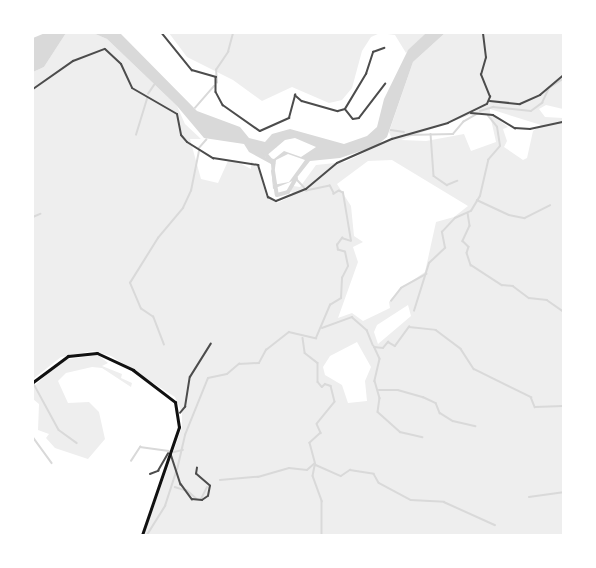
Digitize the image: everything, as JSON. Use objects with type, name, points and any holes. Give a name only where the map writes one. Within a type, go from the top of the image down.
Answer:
[{"type":"main road","points":[[33,382],[68,356],[101,354],[159,388],[175,402],[180,413],[171,453],[142,535]]},
{"type":"street","points":[[162,33],[192,70],[216,77],[216,92],[223,105],[258,130],[268,130],[290,118],[295,95],[302,101],[338,111],[345,109],[366,74],[373,52],[384,48]]},
{"type":"street","points":[[483,33],[486,57],[482,75],[490,100]]},
{"type":"street","points":[[33,89],[73,61],[105,49],[121,64],[132,88],[177,114],[181,135],[187,142],[213,158],[250,161],[258,165],[268,197],[276,201],[306,190],[337,163],[392,138],[448,123],[490,100],[520,104],[540,94],[563,75]]},
{"type":"street","points":[[345,109],[353,119],[360,118],[385,84]]},
{"type":"street","points":[[470,113],[493,115],[522,129],[563,122]]},
{"type":"street","points":[[180,413],[185,407],[190,376],[211,344]]},
{"type":"street","points":[[150,474],[158,471],[163,459],[171,453],[181,484],[192,498],[201,500],[208,496],[210,486],[196,474],[197,468]]},
{"type":"shaded area","points":[[45,33],[66,33],[44,67],[33,72],[33,38]]},
{"type":"shaded area","points":[[66,33],[93,33],[107,39],[177,106],[185,124],[201,139],[190,139],[201,179],[218,183],[228,161],[234,160],[251,169],[251,161],[259,168],[266,196],[277,203],[290,197],[293,193],[288,190],[293,186],[300,187],[316,165],[345,162],[392,139],[389,132],[413,62],[445,33],[563,33],[563,109],[546,105],[539,109],[545,117],[563,118],[563,535],[144,535],[182,427],[182,413],[175,397],[111,356],[93,351],[61,357],[33,379],[33,72],[44,67]],"holes":[[[490,109],[541,125],[533,131],[527,158],[523,160],[504,147],[507,141],[503,129],[508,127],[490,113]],[[470,115],[490,115],[496,142],[471,151],[464,134],[426,141],[401,140]],[[392,160],[468,206],[454,217],[436,222],[425,272],[400,289],[389,302],[390,308],[363,321],[352,313],[338,318],[358,262],[353,247],[363,242],[354,236],[351,206],[337,184],[368,161]],[[408,305],[411,316],[378,344],[374,332],[377,325]],[[357,342],[371,367],[365,381],[367,401],[348,403],[342,385],[325,375],[323,367],[330,356]]]},
{"type":"shaded area","points":[[93,33],[120,33],[197,111],[240,127],[249,138],[265,142],[272,134],[290,129],[344,144],[367,136],[377,127],[384,99],[408,50],[426,33],[445,33],[413,62],[387,137],[376,146],[340,158],[310,161],[295,180],[273,189],[271,164],[249,152],[244,144],[204,138],[177,106],[107,39]],"holes":[[[295,138],[316,147],[301,157],[284,151],[274,159],[265,157],[285,140]],[[288,154],[305,160],[289,182],[273,185],[276,160]]]},
{"type":"shaded area","points":[[169,33],[380,33],[371,37],[362,51],[352,88],[342,100],[329,103],[292,87],[262,101],[233,80],[187,57]]},
{"type":"shaded area","points":[[380,33],[426,33],[406,53],[395,35]]},
{"type":"shaded area","points":[[98,355],[108,363],[102,366],[122,374],[121,378],[132,383],[131,387],[102,368],[92,367],[66,373],[58,381],[68,403],[89,402],[99,412],[105,439],[88,459],[55,448],[46,438],[49,434],[38,430],[39,404],[33,399],[33,387],[63,360]]},
{"type":"waterway","points":[[217,83],[216,70],[228,52],[233,33]]},
{"type":"waterway","points":[[480,111],[493,107],[531,111],[542,103],[549,88],[563,79]]},
{"type":"waterway","points":[[148,94],[154,85]]},
{"type":"waterway","points":[[195,108],[214,86]]},
{"type":"waterway","points":[[136,135],[147,98]]},
{"type":"waterway","points":[[408,135],[453,134],[463,122],[477,114]]},
{"type":"waterway","points":[[414,311],[429,263],[445,248],[442,232],[455,218],[471,211],[480,196],[488,160],[500,146],[497,127],[488,116]]},
{"type":"waterway","points":[[391,130],[404,132]]},
{"type":"waterway","points":[[431,134],[434,176],[447,185],[457,181]]},
{"type":"waterway","points":[[199,148],[206,140]]},
{"type":"waterway","points":[[164,345],[153,317],[141,309],[130,283],[158,238],[183,208],[191,191],[199,151]]},
{"type":"waterway","points":[[263,151],[273,163]]},
{"type":"waterway","points":[[273,171],[277,195],[288,192],[296,178]]},
{"type":"waterway","points":[[177,470],[185,435],[208,378],[227,374],[239,364],[259,363],[266,350],[289,332],[316,338],[330,305],[341,298],[342,278],[348,266],[345,252],[338,250],[337,245],[342,238],[351,241],[343,193],[339,191],[334,194],[330,186],[307,191],[296,179]]},
{"type":"waterway","points":[[477,200],[509,215],[525,218],[550,205]]},
{"type":"waterway","points":[[468,213],[470,226],[463,241],[469,247],[467,253],[471,265],[502,285],[513,286],[529,298],[547,300],[563,311]]},
{"type":"waterway","points":[[33,217],[40,214]]},
{"type":"waterway","points":[[391,301],[401,288],[426,274]]},
{"type":"waterway","points":[[322,328],[352,317],[367,330],[373,345]]},
{"type":"waterway","points":[[374,347],[383,348],[388,342],[395,346],[409,327],[436,330],[461,349],[474,369],[531,397],[535,407],[563,406]]},
{"type":"waterway","points":[[303,338],[305,353],[318,363],[318,382],[322,387],[325,384],[331,386],[335,402],[317,424],[321,433],[310,443],[316,465],[341,476],[350,470],[374,474],[379,483],[411,500],[444,502],[495,525]]},
{"type":"waterway","points":[[374,346],[380,359],[375,381],[380,398],[378,412],[400,432],[422,437]]},
{"type":"waterway","points":[[34,384],[59,430],[77,443]]},
{"type":"waterway","points":[[379,390],[398,390],[423,397],[436,403],[440,413],[453,421],[475,426]]},
{"type":"waterway","points":[[33,437],[52,463]]},
{"type":"waterway","points":[[131,461],[140,447],[169,451]]},
{"type":"waterway","points":[[174,452],[183,450]]},
{"type":"waterway","points":[[220,480],[258,477],[289,468],[307,470],[314,464]]},
{"type":"waterway","points":[[315,466],[313,476],[322,501],[322,535]]},
{"type":"waterway","points":[[147,535],[165,506],[176,472]]},
{"type":"waterway","points":[[175,487],[184,490]]},
{"type":"waterway","points":[[201,499],[207,487]]},
{"type":"waterway","points":[[187,490],[197,499]]},
{"type":"waterway","points":[[529,497],[563,492]]}]
